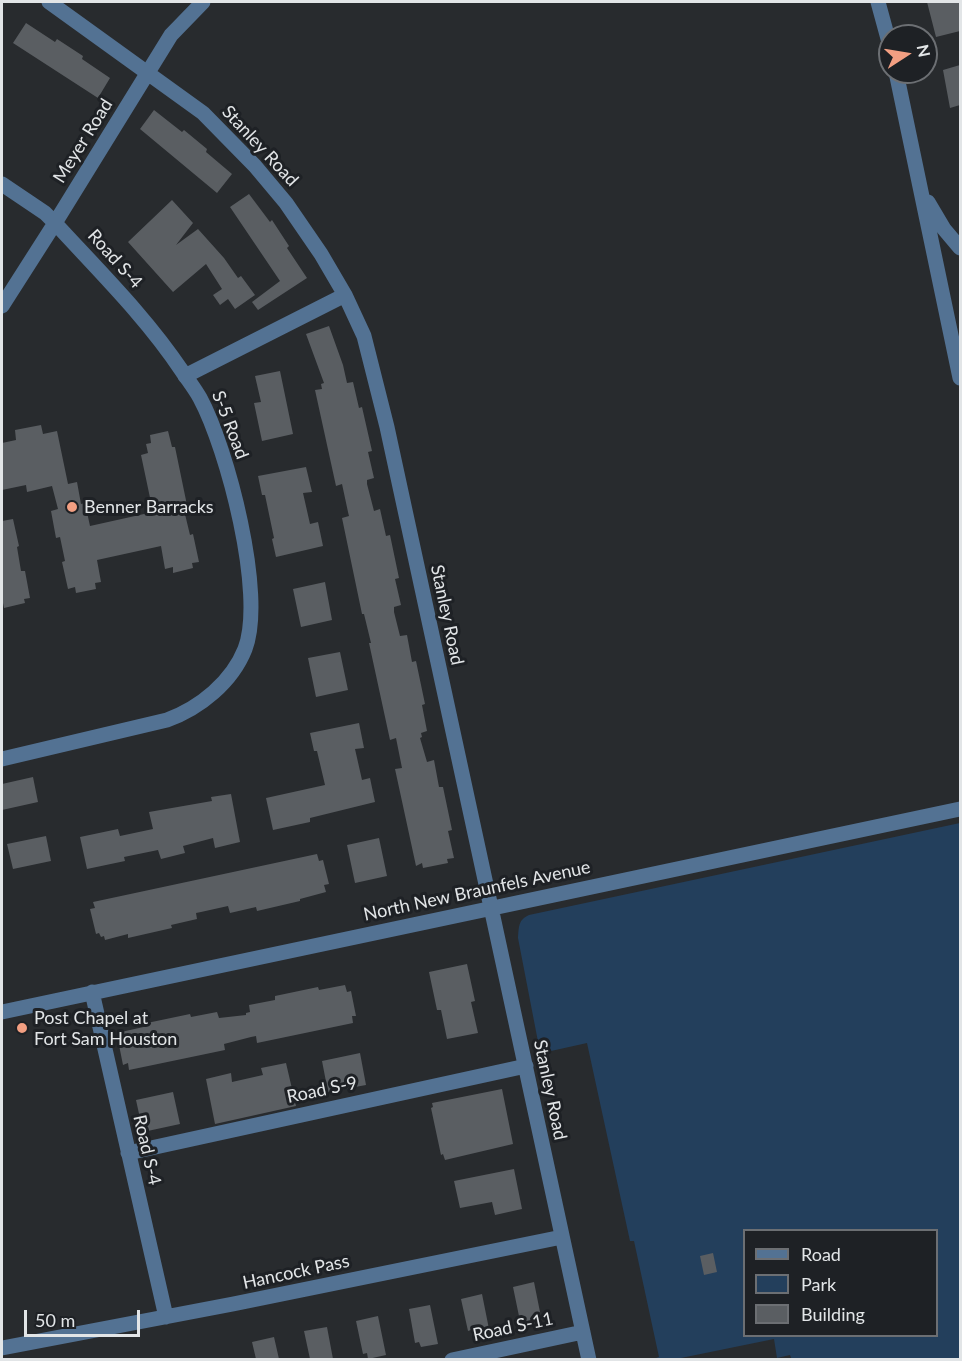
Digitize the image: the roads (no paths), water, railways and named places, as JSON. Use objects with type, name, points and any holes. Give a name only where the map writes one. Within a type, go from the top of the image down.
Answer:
[{"type":"street","name":"Stanley Road","points":[[49,2],[203,113],[255,166],[286,203],[321,254],[345,295],[364,336],[375,374],[589,1359]]},
{"type":"street","name":"Meyer Road","points":[[2,306],[171,36],[203,2]]},
{"type":"street","points":[[878,2],[884,24]]},
{"type":"street","points":[[898,84],[960,378]]},
{"type":"street","name":"Road S-4","points":[[2,184],[56,223],[152,330],[185,376]]},
{"type":"street","points":[[920,188],[933,212],[960,248]]},
{"type":"street","points":[[185,376],[345,295]]},
{"type":"street","name":"S-5 Road","points":[[2,759],[181,715],[208,698],[238,665],[250,633],[252,611],[250,576],[237,509],[223,456],[200,397],[185,376]]},
{"type":"street","name":"North New Braunfels Avenue","points":[[2,1011],[960,808]]},
{"type":"street","name":"Road S-4","points":[[92,992],[166,1317]]},
{"type":"street","name":"Road S-9","points":[[128,1153],[526,1066]]},
{"type":"street","name":"Hancock Pass","points":[[2,1348],[562,1237]]},
{"type":"street","name":"Road S-11","points":[[452,1359],[583,1332]]},
{"type":"place","name":"Benner Barracks","points":[[72,507]]},
{"type":"place","name":"Post Chapel at Fort Sam Houston","points":[[22,1028]]}]
